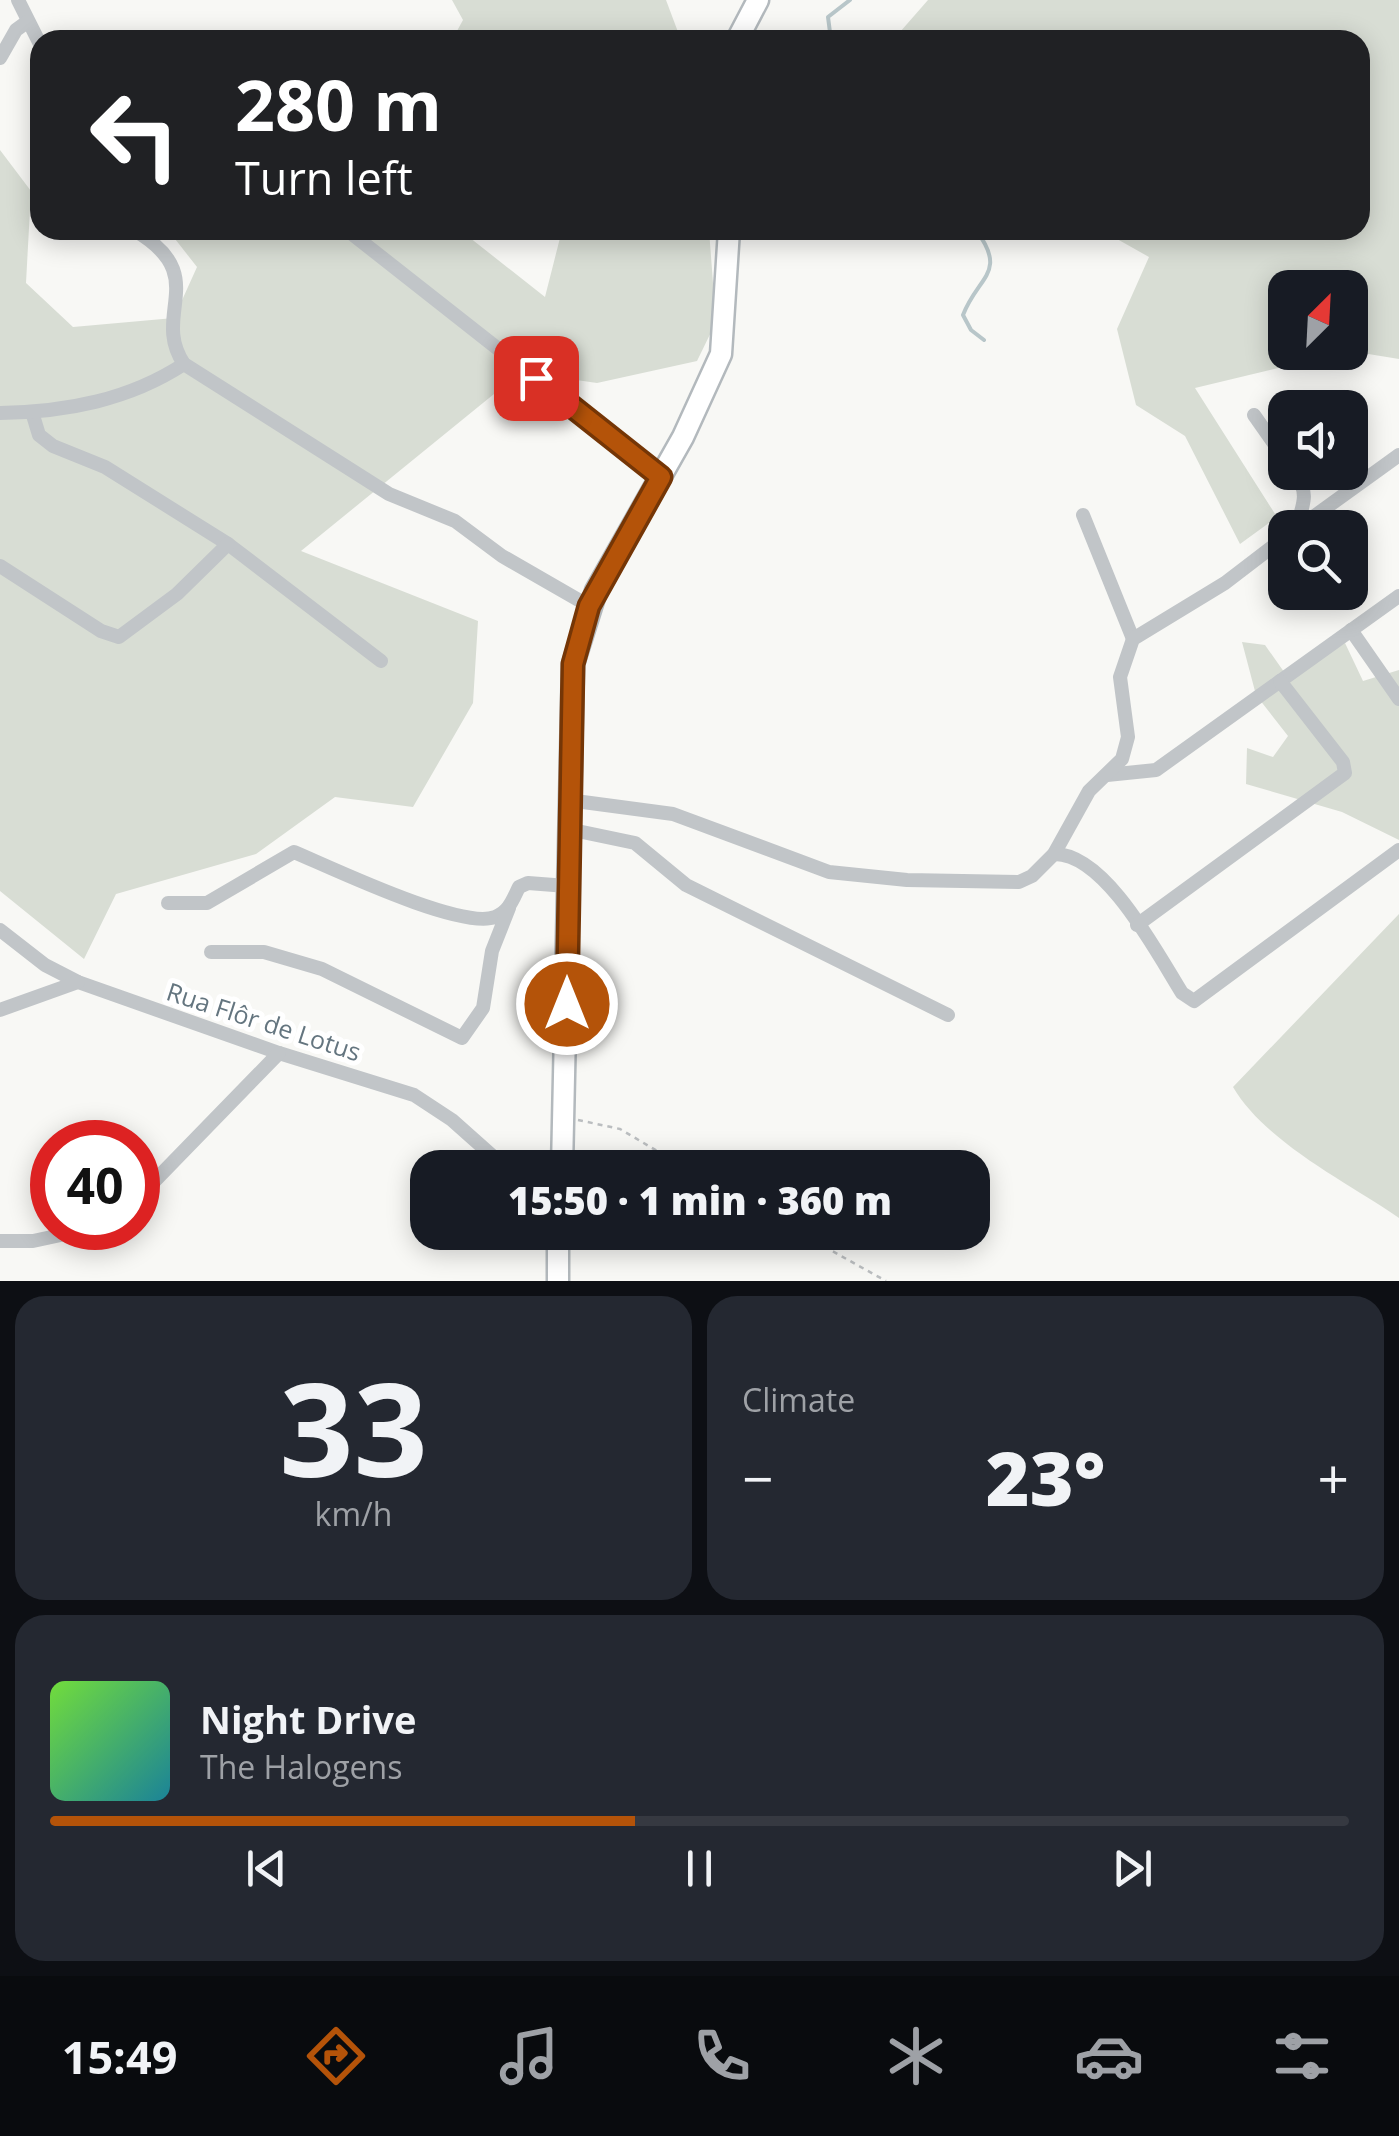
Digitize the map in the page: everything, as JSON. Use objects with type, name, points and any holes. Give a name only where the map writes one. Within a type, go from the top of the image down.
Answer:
[{"type":"street","points":[[18,0],[32,30]]},
{"type":"street","points":[[742,30],[758,0]]},
{"type":"street","points":[[0,58],[16,30],[27,22]]},
{"type":"street","points":[[148,240],[159,248],[177,274],[173,342],[184,364],[389,494],[455,521],[502,556],[589,606]]},
{"type":"street","points":[[360,240],[661,477]]},
{"type":"street","points":[[564,1150],[573,664],[589,606],[661,477],[721,354],[728,240]]},
{"type":"street","points":[[0,412],[32,412],[145,389],[184,364]]},
{"type":"street","points":[[32,412],[39,435],[53,446],[105,467],[228,544],[380,662]]},
{"type":"street","points":[[1254,415],[1268,434]]},
{"type":"street","points":[[1322,510],[1399,455]]},
{"type":"street","points":[[568,800],[673,814],[829,872],[1002,884],[1032,876],[1054,854],[1074,813],[1122,759],[1128,737],[1120,677],[1132,639],[1083,515]]},
{"type":"street","points":[[0,566],[102,631],[119,636],[177,594],[228,544]]},
{"type":"street","points":[[1132,639],[1225,583],[1268,550]]},
{"type":"street","points":[[1106,775],[1156,770],[1399,596]]},
{"type":"street","points":[[1351,630],[1399,698]]},
{"type":"street","points":[[1137,925],[1345,773],[1344,762],[1280,681]]},
{"type":"street","points":[[568,830],[634,843],[686,885],[948,1014]]},
{"type":"street","points":[[1054,854],[1081,858],[1108,883],[1182,993],[1194,1001],[1399,850]]},
{"type":"street","points":[[168,903],[207,903],[294,852],[446,913],[478,920],[496,917],[510,907]]},
{"type":"street","points":[[211,952],[264,952],[322,969],[462,1038],[472,1029],[482,1008],[492,951],[519,887],[528,883],[567,886]]},
{"type":"street","name":"Rua Flôr de Lotus","points":[[0,930],[45,965],[78,982],[279,1054],[414,1095],[452,1120],[486,1150]]},
{"type":"street","points":[[0,1010],[78,982]]},
{"type":"street","points":[[160,1176],[279,1054]]},
{"type":"street","points":[[0,1241],[30,1240]]},
{"type":"street","points":[[558,1250],[558,1281]]},
{"type":"path","points":[[566,1121],[590,1120],[620,1129],[656,1150]]},
{"type":"path","points":[[830,1250],[886,1281]]},
{"type":"shaded area","points":[[452,0],[666,0],[677,30],[458,30],[463,20]]},
{"type":"shaded area","points":[[928,0],[1399,0],[1399,359],[1368,354],[1368,270],[1268,270],[1270,370],[1195,388],[1273,510],[1268,510],[1268,524],[1240,544],[1185,436],[1136,405],[1117,329],[1149,257],[1119,240],[1370,240],[1370,30],[902,30]]},
{"type":"shaded area","points":[[0,150],[30,190],[26,283],[73,327],[174,318],[197,267],[176,240],[473,240],[545,297],[559,240],[710,240],[716,322],[697,361],[597,383],[521,372],[301,551],[478,621],[473,703],[413,807],[335,797],[256,854],[116,894],[84,959],[0,891]]},
{"type":"shaded area","points":[[1242,642],[1265,645],[1289,679],[1345,643],[1363,681],[1399,670],[1399,840],[1342,812],[1246,784],[1247,748],[1273,757],[1288,736],[1256,695]]},
{"type":"shaded area","points":[[1399,914],[1399,1218],[1286,1144],[1247,1107],[1233,1087]]},
{"type":"waterway","points":[[830,30],[828,17],[850,0]]},
{"type":"waterway","points":[[982,240],[990,266],[963,315],[971,330],[984,340]]},
{"type":"route","points":[[536,378],[661,477],[596,591],[573,664],[568,720],[567,1004]]}]
